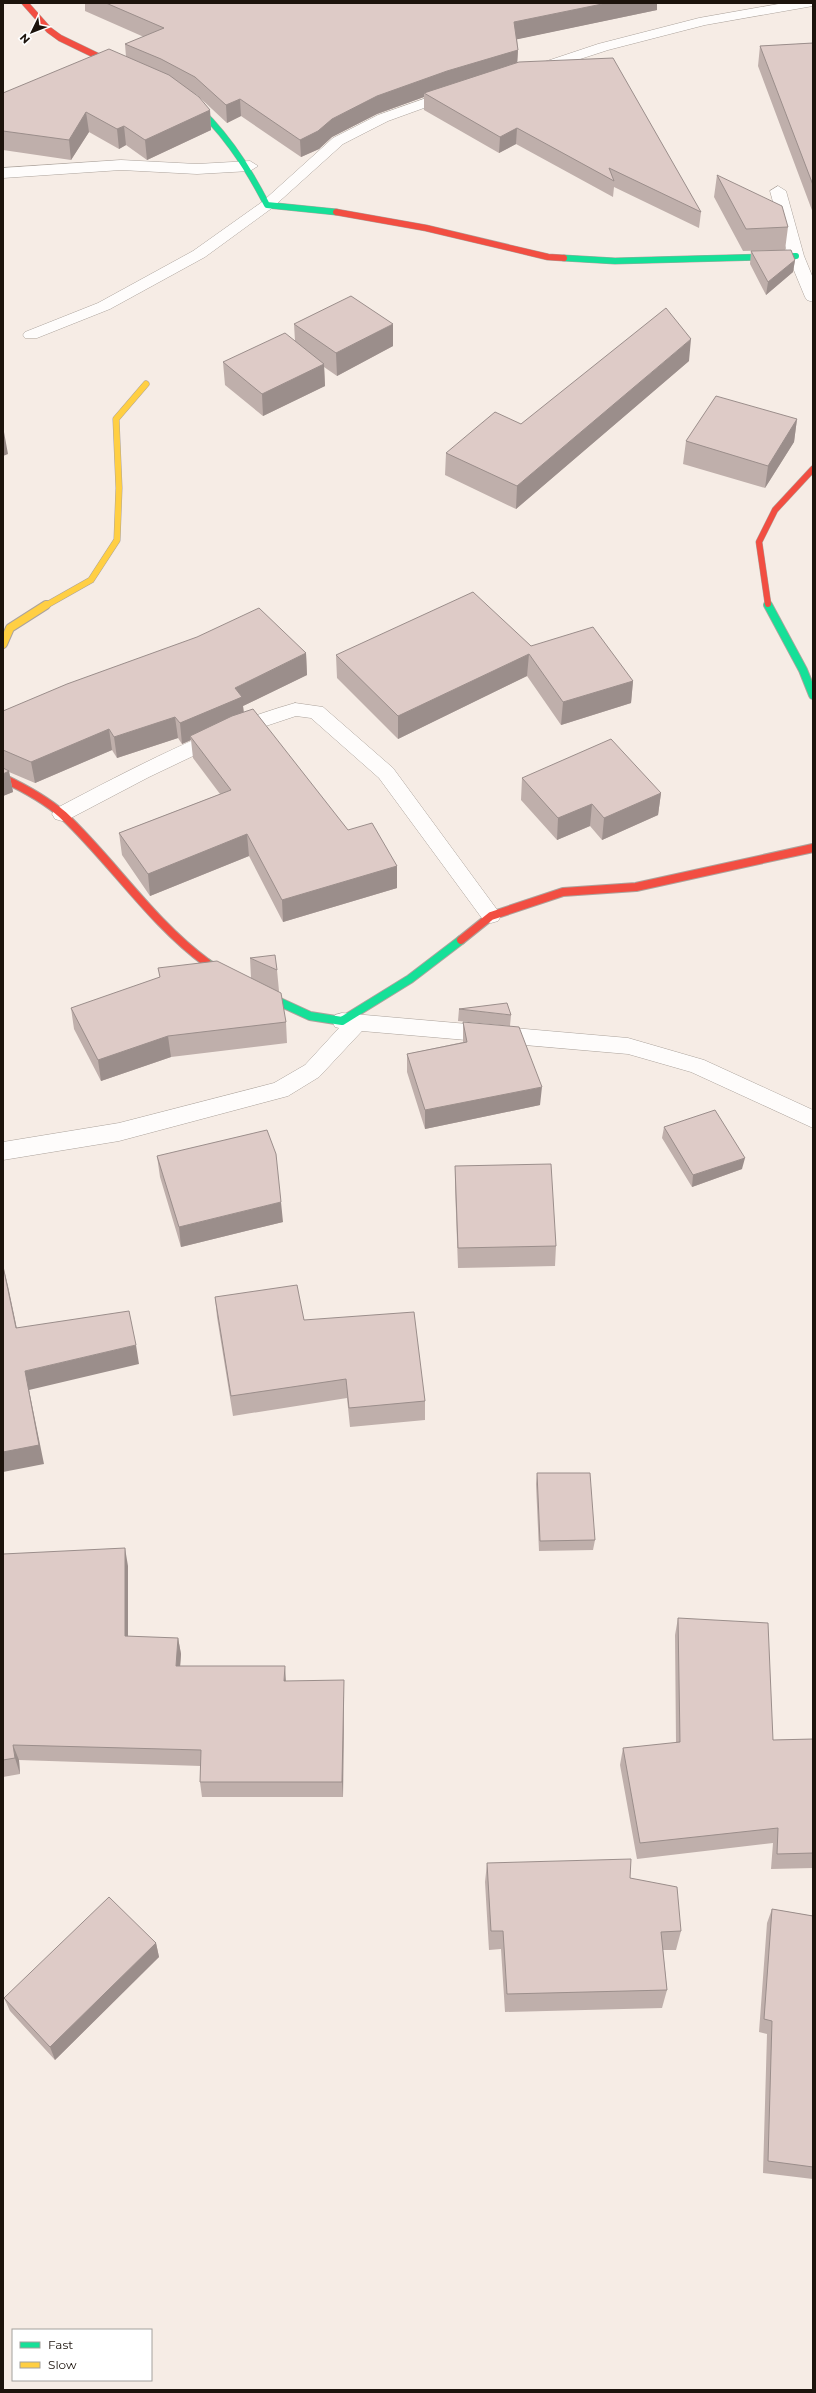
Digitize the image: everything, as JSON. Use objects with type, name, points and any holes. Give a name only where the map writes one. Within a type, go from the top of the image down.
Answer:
[{"type":"street","points":[[25,3],[33,8],[52,33],[87,53],[127,70]]},
{"type":"street","points":[[517,75],[603,47],[704,20],[808,3]]},
{"type":"street","points":[[31,335],[104,306],[167,273],[199,254],[267,205],[338,141],[383,118],[467,89]]},
{"type":"street","points":[[176,90],[202,109],[228,136],[250,166],[267,205]]},
{"type":"street","points":[[3,174],[121,165],[197,169],[250,166]]},
{"type":"street","points":[[778,191],[796,256],[813,298]]},
{"type":"street","points":[[267,205],[322,209],[426,228],[548,258],[615,261],[796,256]]},
{"type":"street","points":[[3,644],[10,628],[28,615],[91,580],[117,540],[119,488],[116,419],[146,384]]},
{"type":"street","points":[[813,469],[776,510],[760,542],[766,601],[803,670],[813,695]]},
{"type":"street","points":[[62,814],[142,772],[226,732],[295,709],[316,712],[386,773],[491,916]]},
{"type":"street","points":[[3,778],[29,790],[62,814],[182,945],[232,980],[310,1016],[349,1022],[458,1029],[628,1046],[697,1066],[813,1120]]},
{"type":"street","points":[[3,1151],[119,1132],[280,1090],[312,1071],[349,1022],[410,979],[491,916],[563,892],[636,887],[813,848]]},
{"type":"building","points":[[106,3],[607,3],[514,22],[518,50],[447,71],[377,96],[332,119],[318,131],[300,140],[240,99],[226,105],[195,77],[161,59],[125,44],[164,28]]},
{"type":"building","points":[[813,43],[813,185],[760,46]]},
{"type":"building","points":[[109,49],[169,75],[199,97],[210,110],[145,140],[124,126],[117,129],[86,112],[69,140],[3,131],[3,93]]},
{"type":"building","points":[[613,58],[701,212],[609,168],[614,181],[517,128],[500,137],[424,93],[519,62]]},
{"type":"building","points":[[717,175],[782,206],[788,227],[746,229]]},
{"type":"building","points":[[791,250],[795,260],[768,282],[751,251]]},
{"type":"building","points":[[351,296],[393,324],[336,353],[294,324]]},
{"type":"building","points":[[666,308],[691,339],[517,486],[446,453],[495,412],[521,424]]},
{"type":"building","points":[[285,333],[324,364],[262,394],[223,362]]},
{"type":"building","points":[[716,396],[797,419],[768,466],[686,441]]},
{"type":"building","points":[[473,592],[531,646],[593,627],[633,681],[563,702],[529,654],[398,716],[336,655]]},
{"type":"building","points":[[259,608],[306,653],[235,688],[242,697],[180,723],[175,717],[114,737],[109,729],[31,762],[3,750],[3,711],[67,684],[197,637]]},
{"type":"building","points":[[253,709],[348,830],[372,823],[397,866],[282,900],[247,834],[148,874],[119,833],[231,790],[190,736],[232,716]]},
{"type":"building","points":[[611,739],[661,793],[604,818],[592,804],[558,818],[522,778]]},
{"type":"building","points":[[3,768],[9,771],[3,774]]},
{"type":"building","points":[[275,955],[277,970],[250,958]]},
{"type":"building","points":[[217,961],[281,993],[286,1022],[168,1036],[98,1060],[71,1008],[160,977],[158,968]]},
{"type":"building","points":[[507,1003],[511,1015],[459,1009]]},
{"type":"building","points":[[463,1022],[519,1027],[542,1087],[425,1110],[407,1054],[467,1042]]},
{"type":"building","points":[[715,1110],[745,1158],[693,1175],[664,1127]]},
{"type":"building","points":[[267,1130],[276,1154],[281,1202],[179,1227],[157,1156]]},
{"type":"building","points":[[551,1164],[556,1246],[458,1248],[455,1166]]},
{"type":"building","points":[[3,1266],[16,1328],[129,1311],[136,1345],[25,1371],[39,1445],[3,1452]]},
{"type":"building","points":[[297,1285],[304,1320],[414,1312],[425,1401],[349,1408],[346,1379],[231,1396],[215,1297]]},
{"type":"building","points":[[537,1473],[590,1473],[595,1540],[540,1541]]},
{"type":"building","points":[[125,1548],[125,1636],[178,1638],[176,1666],[285,1666],[284,1681],[344,1680],[342,1782],[200,1782],[201,1750],[13,1745],[15,1758],[3,1760],[3,1554]]},
{"type":"building","points":[[678,1618],[768,1623],[773,1740],[813,1739],[813,1853],[777,1854],[778,1828],[640,1843],[623,1748],[680,1742]]},
{"type":"building","points":[[631,1859],[630,1878],[677,1887],[681,1931],[661,1932],[667,1990],[507,1994],[503,1931],[491,1931],[487,1863]]},
{"type":"building","points":[[109,1897],[156,1943],[50,2047],[4,1998]]},
{"type":"building","points":[[772,1909],[813,1916],[813,2167],[768,2161],[772,2021],[764,2019]]},
{"type":"traffic: fast","points":[[187,98],[212,121],[243,160],[267,205],[336,212]]},
{"type":"traffic: fast","points":[[564,258],[615,261],[796,256]]},
{"type":"traffic: fast","points":[[768,604],[803,670],[813,695]]},
{"type":"traffic: fast","points":[[207,963],[232,980],[310,1016],[342,1021],[410,979],[461,940]]},
{"type":"traffic: slow","points":[[3,644],[10,628],[28,615],[91,580],[117,540],[119,488],[116,419],[146,384]]},
{"type":"traffic: jam","points":[[25,3],[49,30],[60,38],[120,67]]},
{"type":"traffic: jam","points":[[336,212],[426,228],[548,257],[564,258]]},
{"type":"traffic: jam","points":[[768,604],[759,542],[775,510],[813,469]]},
{"type":"traffic: jam","points":[[3,778],[29,790],[62,814],[182,945],[207,963]]},
{"type":"traffic: jam","points":[[461,940],[491,916],[563,892],[636,887],[813,848]]}]
